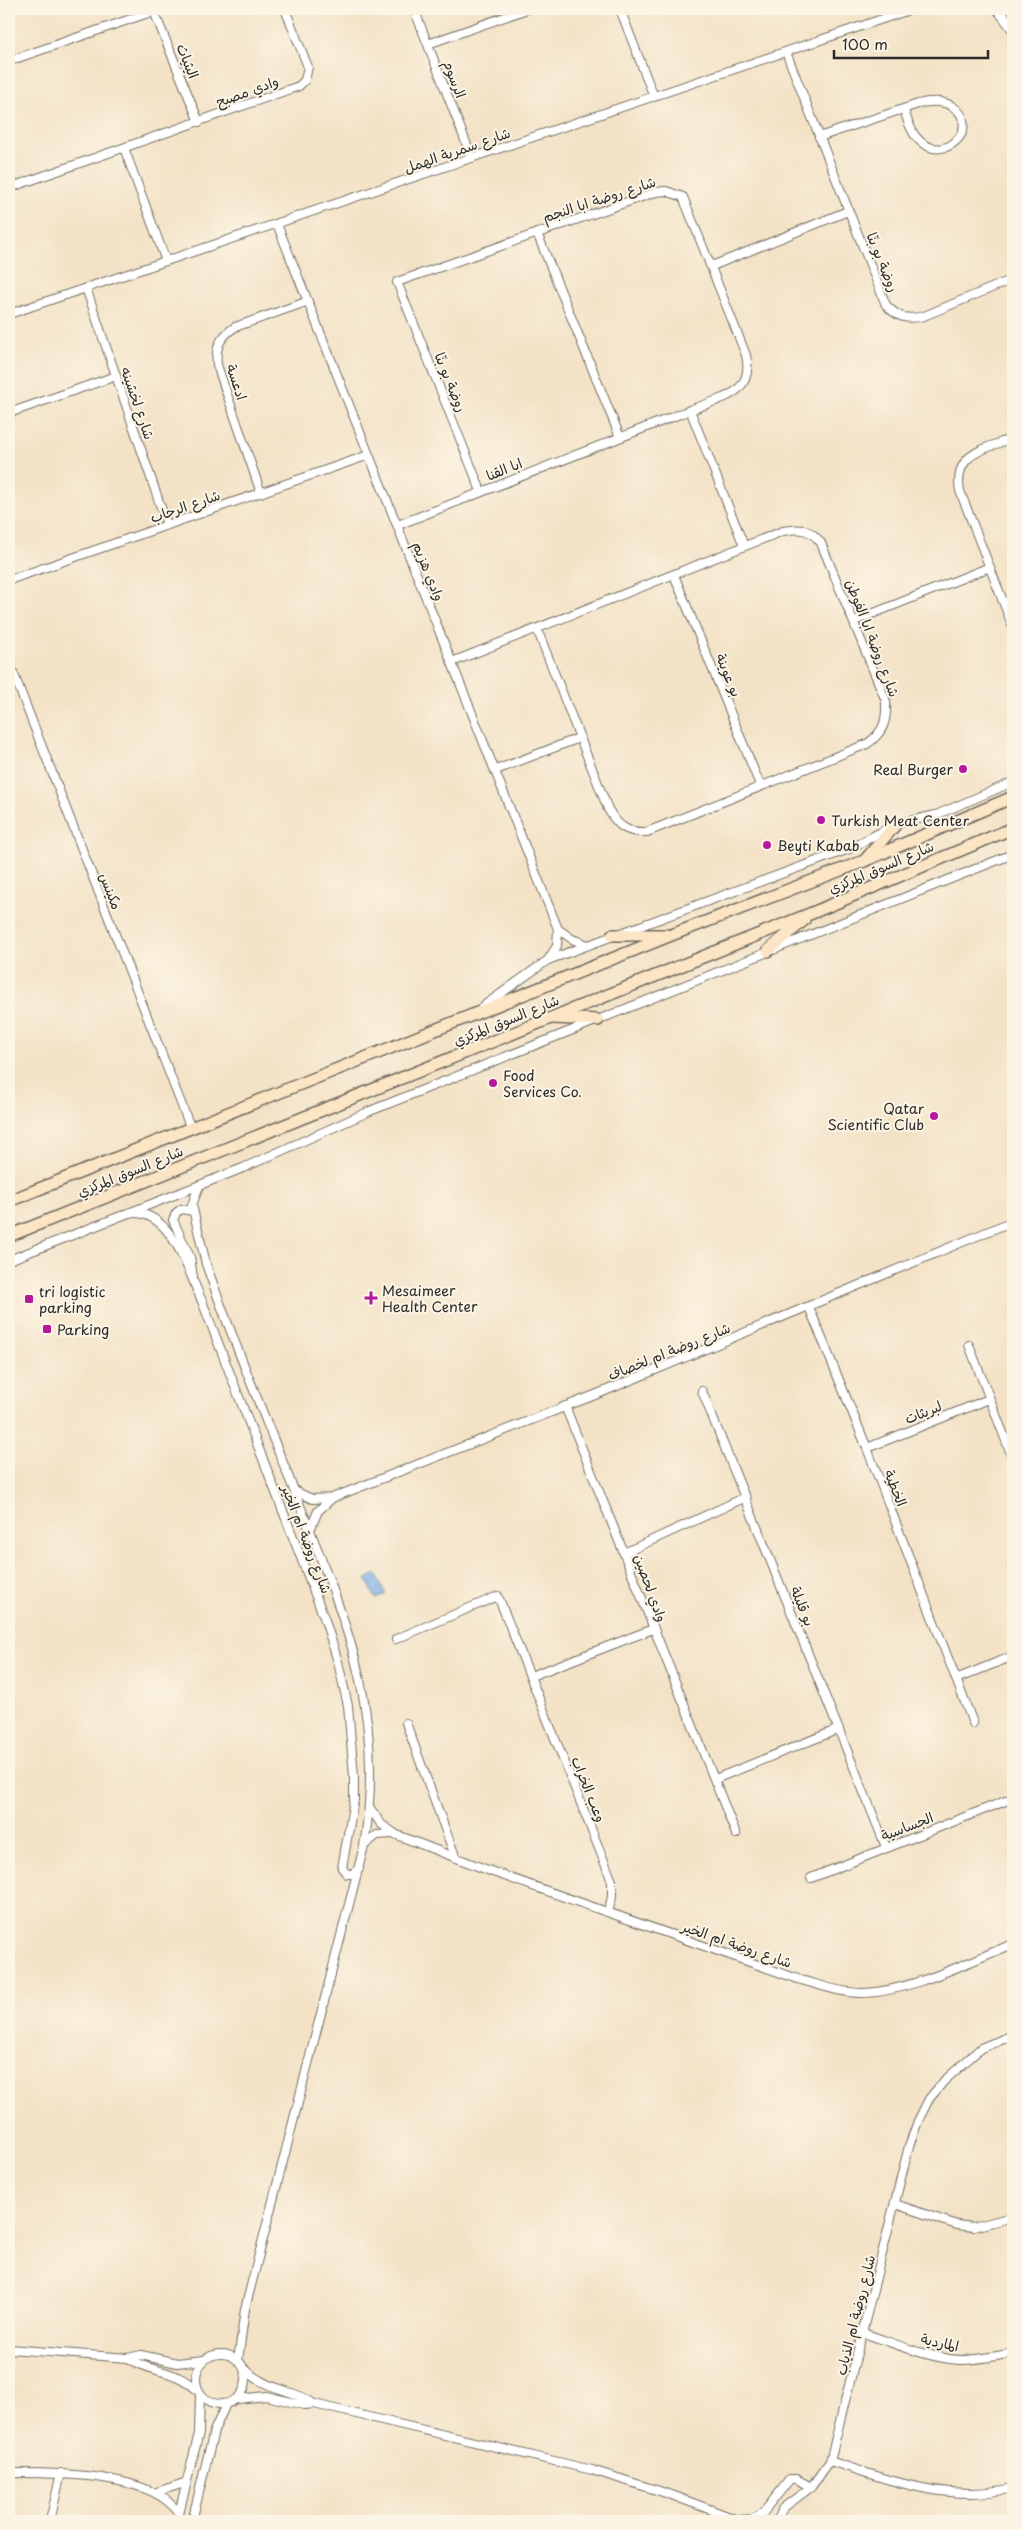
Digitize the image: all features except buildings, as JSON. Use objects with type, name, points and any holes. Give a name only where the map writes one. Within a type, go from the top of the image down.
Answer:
[{"type":"main road","name":"شارع السوق المركزي","points":[[9,1201],[674,934],[864,861],[1013,797]]},
{"type":"main road","points":[[864,861],[896,824]]},
{"type":"main road","name":"شارع السوق المركزي","points":[[9,1236],[812,913],[1010,828]]},
{"type":"main road","points":[[768,951],[812,913]]},
{"type":"main road","points":[[612,935],[674,934]]},
{"type":"main road","points":[[551,1018],[598,1020]]},
{"type":"street","name":"وادي مصبح","points":[[9,188],[299,86],[305,80],[308,67],[285,9]]},
{"type":"street","name":"الرسوم","points":[[414,9],[472,158]]},
{"type":"street","points":[[428,44],[527,9]]},
{"type":"street","points":[[620,9],[654,96]]},
{"type":"street","name":"شارع سمرية الهمل","points":[[9,314],[912,9]]},
{"type":"street","points":[[998,9],[1013,29]]},
{"type":"street","name":"اليثياث","points":[[154,10],[199,122]]},
{"type":"street","points":[[9,61],[154,10]]},
{"type":"street","name":"روضة بو بنّا","points":[[786,52],[886,305],[893,313],[901,318],[912,319],[924,316],[1013,279]]},
{"type":"street","points":[[819,137],[928,102],[948,104],[954,108],[962,118],[961,136],[958,141],[948,147],[929,146],[915,135],[904,110]]},
{"type":"street","points":[[124,148],[166,261]]},
{"type":"street","name":"شارع روضة ابا النجم","points":[[397,282],[666,191],[683,197],[746,355],[749,368],[747,378]]},
{"type":"street","points":[[712,266],[848,211]]},
{"type":"street","name":"وادي هزيم","points":[[277,224],[306,302],[398,525],[558,929]]},
{"type":"street","points":[[538,233],[620,437]]},
{"type":"street","name":"روضة بو بنّا","points":[[397,282],[481,491]]},
{"type":"street","name":"شارع لخشينه","points":[[86,288],[167,525]]},
{"type":"street","name":"ادعسة","points":[[261,493],[217,365],[218,344],[224,334],[235,327],[306,302]]},
{"type":"street","points":[[9,413],[116,376]]},
{"type":"street","name":"ابا القنا","points":[[398,525],[736,392],[747,378]]},
{"type":"street","points":[[690,410],[744,546]]},
{"type":"street","points":[[1013,438],[977,452],[967,459],[960,467],[958,473],[960,491],[1013,627]]},
{"type":"street","name":"شارع الرحاب","points":[[9,580],[369,455]]},
{"type":"street","name":"شارع روضة ابا الفوطن","points":[[452,662],[783,531],[796,528],[806,529],[815,534],[821,542],[886,701],[887,715],[884,728],[877,737],[867,744],[760,785],[647,832],[634,833],[624,830],[614,821],[579,738],[537,629]]},
{"type":"street","points":[[854,621],[990,567]]},
{"type":"street","name":"بو عوينة","points":[[674,575],[760,785]]},
{"type":"street","name":"مكينس","points":[[9,662],[191,1129]]},
{"type":"street","points":[[496,770],[579,738]]},
{"type":"street","name":"شارع السوق المركزي","points":[[468,1016],[548,960],[849,849],[896,824],[936,816],[1013,782]]},
{"type":"street","points":[[9,1260],[243,1168],[370,1111],[1013,854]]},
{"type":"street","points":[[558,929],[572,939],[588,945]]},
{"type":"street","points":[[548,960],[557,946],[558,929]]},
{"type":"street","name":"شارع روضة ام الخير","points":[[130,1213],[149,1216],[164,1228],[176,1245],[193,1282],[325,1620],[338,1662],[350,1722],[354,1800],[342,1868],[348,1874],[354,1874],[359,1869],[370,1807],[371,1746],[364,1692],[350,1638],[310,1530],[212,1280],[193,1211],[193,1199],[199,1186]]},
{"type":"street","points":[[193,1211],[182,1209],[176,1213],[173,1220],[190,1257],[193,1282]]},
{"type":"street","name":"شارع روضة ام لخصاف","points":[[294,1490],[312,1499],[332,1498],[809,1307],[1013,1221]]},
{"type":"street","name":"الخطية","points":[[809,1307],[867,1448],[973,1723]]},
{"type":"street","points":[[969,1345],[1013,1459]]},
{"type":"street","name":"بو قليلة","points":[[702,1391],[886,1847]]},
{"type":"street","name":"لبريثات","points":[[867,1448],[990,1399]]},
{"type":"street","name":"وادي لحصين","points":[[565,1406],[736,1834]]},
{"type":"street","points":[[624,1553],[746,1497]]},
{"type":"street","name":"شارع روضة ام لخصاف","points":[[310,1530],[318,1511],[332,1498]]},
{"type":"street","name":"وعب الخراب","points":[[396,1639],[498,1596],[612,1881],[612,1897],[608,1912]]},
{"type":"street","points":[[531,1676],[653,1629]]},
{"type":"street","points":[[956,1679],[1013,1656]]},
{"type":"street","points":[[406,1723],[455,1856]]},
{"type":"street","points":[[715,1779],[839,1729]]},
{"type":"street","name":"الجساسية","points":[[810,1878],[1013,1798]]},
{"type":"street","name":"شارع روضة ام الخير","points":[[370,1807],[381,1824],[397,1835],[608,1912],[801,1980],[830,1988],[860,1993],[885,1990],[914,1982],[1013,1944]]},
{"type":"street","name":"شارع روضة ام الخير","points":[[364,1846],[377,1835],[397,1835]]},
{"type":"street","points":[[237,2399],[246,2383],[240,2363],[245,2309],[359,1869]]},
{"type":"street","name":"شارع روضة ام الذياب","points":[[830,2461],[909,2146],[918,2121],[929,2099],[944,2081],[981,2048],[1013,2035]]},
{"type":"street","points":[[895,2204],[957,2225],[974,2227],[1013,2217]]},
{"type":"street","name":"الماردية","points":[[863,2333],[934,2356],[959,2360],[984,2359],[1013,2353]]},
{"type":"street","points":[[9,2350],[128,2358],[138,2355],[177,2363],[204,2360],[221,2354],[240,2363],[266,2385],[299,2395],[314,2404],[592,2470],[669,2494],[738,2520],[752,2519],[763,2513],[790,2479],[796,2479],[811,2487]]},
{"type":"street","points":[[128,2358],[138,2364],[174,2374],[214,2404],[226,2404],[237,2399],[266,2396],[304,2405],[314,2404]]},
{"type":"street","points":[[178,2518],[200,2424],[199,2392],[196,2374],[204,2360]]},
{"type":"street","points":[[192,2521],[214,2431],[226,2404]]},
{"type":"street","points":[[776,2521],[787,2504],[811,2487],[830,2461],[920,2489],[960,2494],[1013,2488]]},
{"type":"street","points":[[9,2473],[61,2473],[102,2478],[157,2492],[168,2500],[178,2518]]},
{"type":"street","points":[[50,2521],[61,2473]]},
{"type":"street","points":[[157,2492],[187,2482]]},
{"type":"water","points":[[376,1574],[386,1594],[376,1599],[366,1579]]},
{"type":"place","name":"Real Burger","points":[[963,769]]},
{"type":"place","name":"Turkish Meat Center","points":[[821,820]]},
{"type":"place","name":"Beyti Kabab","points":[[767,845]]},
{"type":"place","name":"Food Services Co.","points":[[493,1083]]},
{"type":"place","name":"Qatar Scientific Club","points":[[934,1116]]},
{"type":"place","name":"Mesaimeer Health Center","points":[[371,1298]]},
{"type":"place","name":"tri logistic parking","points":[[29,1299]]},
{"type":"place","name":"Parking","points":[[47,1329]]}]
